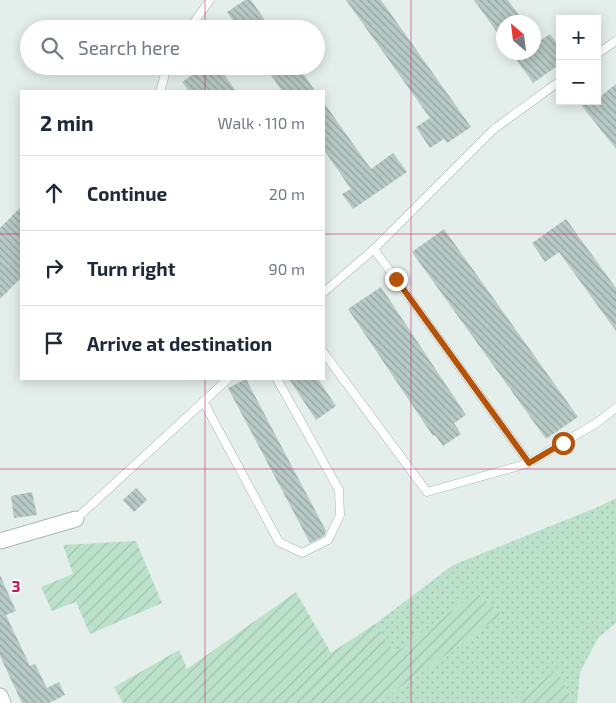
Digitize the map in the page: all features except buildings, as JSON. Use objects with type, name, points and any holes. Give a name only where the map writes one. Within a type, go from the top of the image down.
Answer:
[{"type":"street","points":[[0,542],[76,519]]},
{"type":"street","points":[[0,696],[3,703]]},
{"type":"lane","points":[[196,20],[210,0]]},
{"type":"lane","points":[[601,51],[616,41]]},
{"type":"lane","points":[[162,90],[165,75]]},
{"type":"lane","points":[[325,291],[374,249],[494,129],[556,84]]},
{"type":"lane","points":[[374,249],[529,463]]},
{"type":"lane","points":[[325,354],[427,492],[529,463],[598,422],[616,408]]},
{"type":"lane","points":[[76,519],[227,380]]},
{"type":"lane","points":[[203,401],[279,542],[302,553],[328,540],[340,515],[339,490],[278,380]]},
{"type":"green space","points":[[616,498],[616,623],[598,638],[580,672],[577,703],[574,703],[556,670],[511,703],[378,703],[502,615],[477,592],[395,653],[375,624],[453,565]]},
{"type":"green space","points":[[136,541],[162,603],[90,634],[76,602],[52,611],[41,587],[73,574],[63,545]]},
{"type":"green space","points":[[296,592],[331,653],[375,624],[395,653],[477,592],[502,615],[378,703],[123,703],[114,687],[179,650],[187,669]]},
{"type":"green space","points":[[556,670],[574,703],[511,703]]},
{"type":"route","points":[[396,279],[529,463],[563,443]]}]
